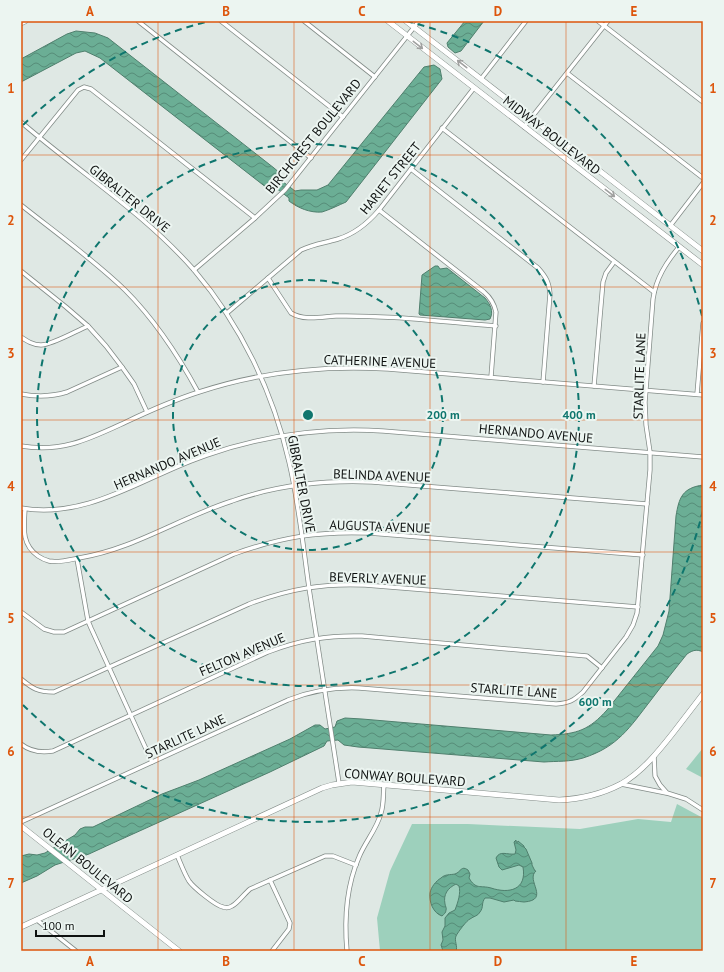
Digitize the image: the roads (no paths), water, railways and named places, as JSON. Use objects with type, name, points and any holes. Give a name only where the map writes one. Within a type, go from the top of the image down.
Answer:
[{"type":"street","points":[[21,23],[25,21]]},
{"type":"street","points":[[138,21],[311,158]]},
{"type":"street","points":[[221,21],[343,117]]},
{"type":"street","points":[[304,21],[375,77]]},
{"type":"street","name":"MIDWAY BOULEVARD","points":[[388,21],[703,265]]},
{"type":"street","name":"MIDWAY BOULEVARD","points":[[406,21],[703,251]]},
{"type":"street","name":"BIRCHCREST BOULEVARD","points":[[194,270],[278,198],[419,21]]},
{"type":"street","points":[[481,79],[526,21]]},
{"type":"street","points":[[598,21],[703,102]]},
{"type":"street","points":[[524,127],[608,21]]},
{"type":"street","points":[[567,73],[703,178]]},
{"type":"street","points":[[21,160],[78,90],[84,87],[91,89],[255,218]]},
{"type":"street","name":"HARIET STREET","points":[[226,313],[302,250],[315,244],[337,239],[352,233],[367,222],[379,210],[474,88]]},
{"type":"street","name":"GIBRALTER DRIVE","points":[[21,122],[39,138],[139,216],[171,245],[209,288],[245,344],[261,376],[273,406],[282,435],[294,485],[339,783]]},
{"type":"street","points":[[442,128],[654,292]]},
{"type":"street","points":[[411,169],[538,268],[545,276],[549,284],[550,294],[543,382]]},
{"type":"street","points":[[670,226],[703,183]]},
{"type":"street","points":[[21,205],[110,277],[138,305],[168,341],[198,392]]},
{"type":"street","points":[[379,210],[490,298],[494,304],[496,312],[492,377]]},
{"type":"street","name":"STARLITE LANE","points":[[21,822],[288,700],[303,694],[324,689],[359,688],[556,704],[566,703],[575,699],[602,668],[630,631],[636,619],[650,470],[650,452],[645,413],[654,292],[664,266],[679,247]]},
{"type":"street","points":[[594,386],[603,282],[606,273],[614,262]]},
{"type":"street","points":[[21,271],[88,326],[106,346],[134,384],[147,412]]},
{"type":"street","points":[[268,278],[291,313],[304,318],[346,316],[373,317],[496,326]]},
{"type":"street","points":[[697,394],[703,323]]},
{"type":"street","points":[[21,336],[32,343],[40,345],[48,344],[88,326]]},
{"type":"street","points":[[21,394],[40,397],[60,394],[122,367]]},
{"type":"street","name":"CATHERINE AVENUE","points":[[21,446],[42,448],[69,445],[92,438],[147,412],[198,392],[228,383],[261,376],[312,369],[382,369],[703,395]]},
{"type":"street","name":"HERNANDO AVENUE","points":[[23,509],[49,510],[95,502],[205,455],[240,444],[282,435],[324,430],[368,430],[703,457]]},
{"type":"street","name":"BELINDA AVENUE","points":[[23,509],[25,538],[28,546],[41,558],[49,561],[57,561],[102,554],[126,546],[232,500],[294,485],[334,482],[372,482],[647,504]]},
{"type":"street","name":"AUGUSTA AVENUE","points":[[21,612],[40,626],[54,632],[64,632],[234,554],[265,544],[302,536],[336,533],[369,533],[643,555]]},
{"type":"street","points":[[77,559],[88,621],[152,762]]},
{"type":"street","name":"BEVERLY AVENUE","points":[[21,679],[35,689],[45,692],[54,692],[249,604],[279,594],[309,587],[338,584],[365,584],[638,607]]},
{"type":"street","name":"FELTON AVENUE","points":[[21,744],[34,752],[53,751],[268,652],[317,638],[362,636],[586,656],[602,668]]},
{"type":"street","name":"CONWAY BOULEVARD","points":[[21,927],[322,788],[339,783],[352,782],[559,800],[592,795],[607,790],[621,784],[638,772],[654,756],[703,694]]},
{"type":"street","points":[[654,756],[655,776],[667,793]]},
{"type":"street","points":[[621,784],[667,793],[686,800],[703,810]]},
{"type":"street","points":[[347,951],[345,927],[348,892],[356,865],[364,846],[375,828],[382,812],[384,785]]},
{"type":"street","name":"OLEAN BOULEVARD","points":[[21,826],[179,951]]},
{"type":"street","points":[[177,856],[188,881],[216,905],[228,908],[233,906],[250,889],[325,856],[333,856],[356,865]]},
{"type":"street","points":[[270,880],[290,923],[289,929],[273,951]]},
{"type":"street","points":[[37,920],[76,951]]},
{"type":"water","points":[[465,21],[484,21],[461,51],[455,53],[448,47],[447,43]]},
{"type":"water","points":[[76,31],[95,33],[108,38],[274,168],[281,174],[282,181],[295,191],[317,190],[328,185],[424,67],[434,65],[440,69],[442,79],[346,202],[322,212],[313,212],[304,210],[293,204],[289,201],[289,198],[276,188],[272,190],[267,188],[100,58],[85,51],[76,53],[21,82],[21,59],[67,34]]},
{"type":"water","points":[[435,266],[438,266],[440,269],[447,268],[485,298],[491,308],[492,313],[490,319],[485,320],[420,315],[422,275]]},
{"type":"water","points":[[703,485],[703,652],[695,650],[687,654],[629,727],[614,742],[605,748],[583,758],[568,761],[544,762],[358,747],[344,745],[338,740],[327,741],[324,746],[270,772],[89,854],[55,865],[37,876],[21,883],[21,856],[45,853],[75,835],[80,829],[85,827],[93,827],[162,794],[199,780],[290,739],[315,725],[320,725],[325,729],[335,727],[337,721],[345,718],[551,735],[582,730],[594,722],[607,710],[658,646],[663,635],[669,611],[676,516],[680,499],[686,491],[696,486]]},
{"type":"water","points":[[516,840],[516,842],[518,841],[526,849],[536,871],[533,875],[533,879],[537,894],[536,898],[524,902],[514,900],[504,902],[485,898],[479,913],[467,922],[456,936],[456,951],[443,951],[441,945],[443,940],[442,932],[445,926],[445,918],[449,913],[455,910],[460,889],[456,884],[447,892],[445,897],[446,909],[442,916],[434,910],[430,900],[430,893],[433,886],[437,881],[446,875],[455,874],[464,868],[468,870],[470,874],[469,878],[476,886],[498,890],[510,890],[515,888],[522,881],[524,875],[523,867],[519,865],[502,870],[499,867],[496,858],[502,853],[515,854],[516,850],[514,842]]}]
